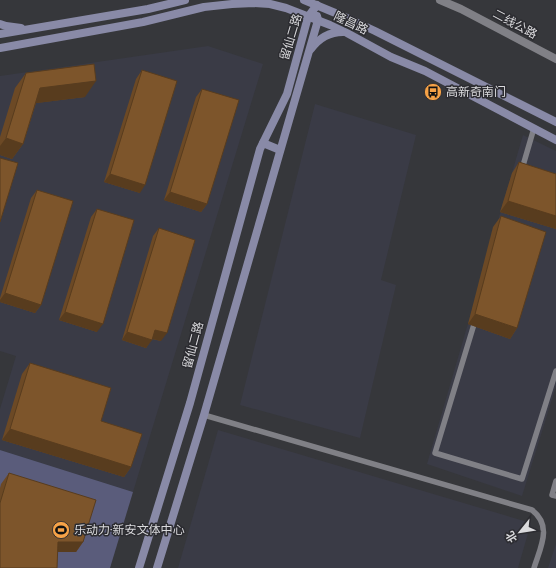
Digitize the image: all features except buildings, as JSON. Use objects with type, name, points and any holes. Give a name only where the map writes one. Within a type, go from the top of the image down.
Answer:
[{"type":"street","points":[[0,34],[148,9],[185,0]]},
{"type":"street","name":"隆昌路","points":[[304,0],[375,31],[556,122]]},
{"type":"street","name":"二线公路","points":[[440,0],[461,9],[556,59]]},
{"type":"street","name":"隆昌路","points":[[0,48],[143,22],[204,7],[270,4],[308,16],[344,32],[391,58],[425,71],[556,140]]},
{"type":"street","name":"留仙二路","points":[[139,568],[190,403],[260,149],[287,94],[308,16],[317,5]]},
{"type":"street","name":"留仙二路","points":[[157,568],[204,415],[318,20],[317,5]]},
{"type":"street","points":[[0,24],[32,29]]},
{"type":"street","points":[[308,53],[316,42],[322,37],[336,32],[344,32]]},
{"type":"street","points":[[263,143],[280,150]]},
{"type":"lane","points":[[520,173],[534,128]]},
{"type":"lane","points":[[477,317],[435,453],[522,479],[556,371]]},
{"type":"lane","points":[[204,415],[532,510],[538,515],[544,529],[543,538],[534,568]]},
{"type":"lane","points":[[556,481],[552,495],[556,496]]},
{"type":"shaded area","points":[[208,46],[263,64],[133,492],[0,450],[0,409],[16,356],[0,351],[0,76]]},
{"type":"shaded area","points":[[315,104],[416,135],[381,280],[396,285],[360,438],[240,405]]},
{"type":"shaded area","points":[[523,135],[556,151],[556,386],[522,496],[427,464]]},
{"type":"shaded area","points":[[218,430],[531,523],[518,568],[178,568]]},
{"type":"shaded area","name":"乐动力·新安文体中心","points":[[0,450],[133,492],[110,568],[0,568]]},
{"type":"shaded area","points":[[556,544],[556,568],[548,568]]},
{"type":"place","name":"高新奇南门","points":[[433,92]]},
{"type":"place","name":"乐动力·新安文体中心","points":[[61,530]]}]
